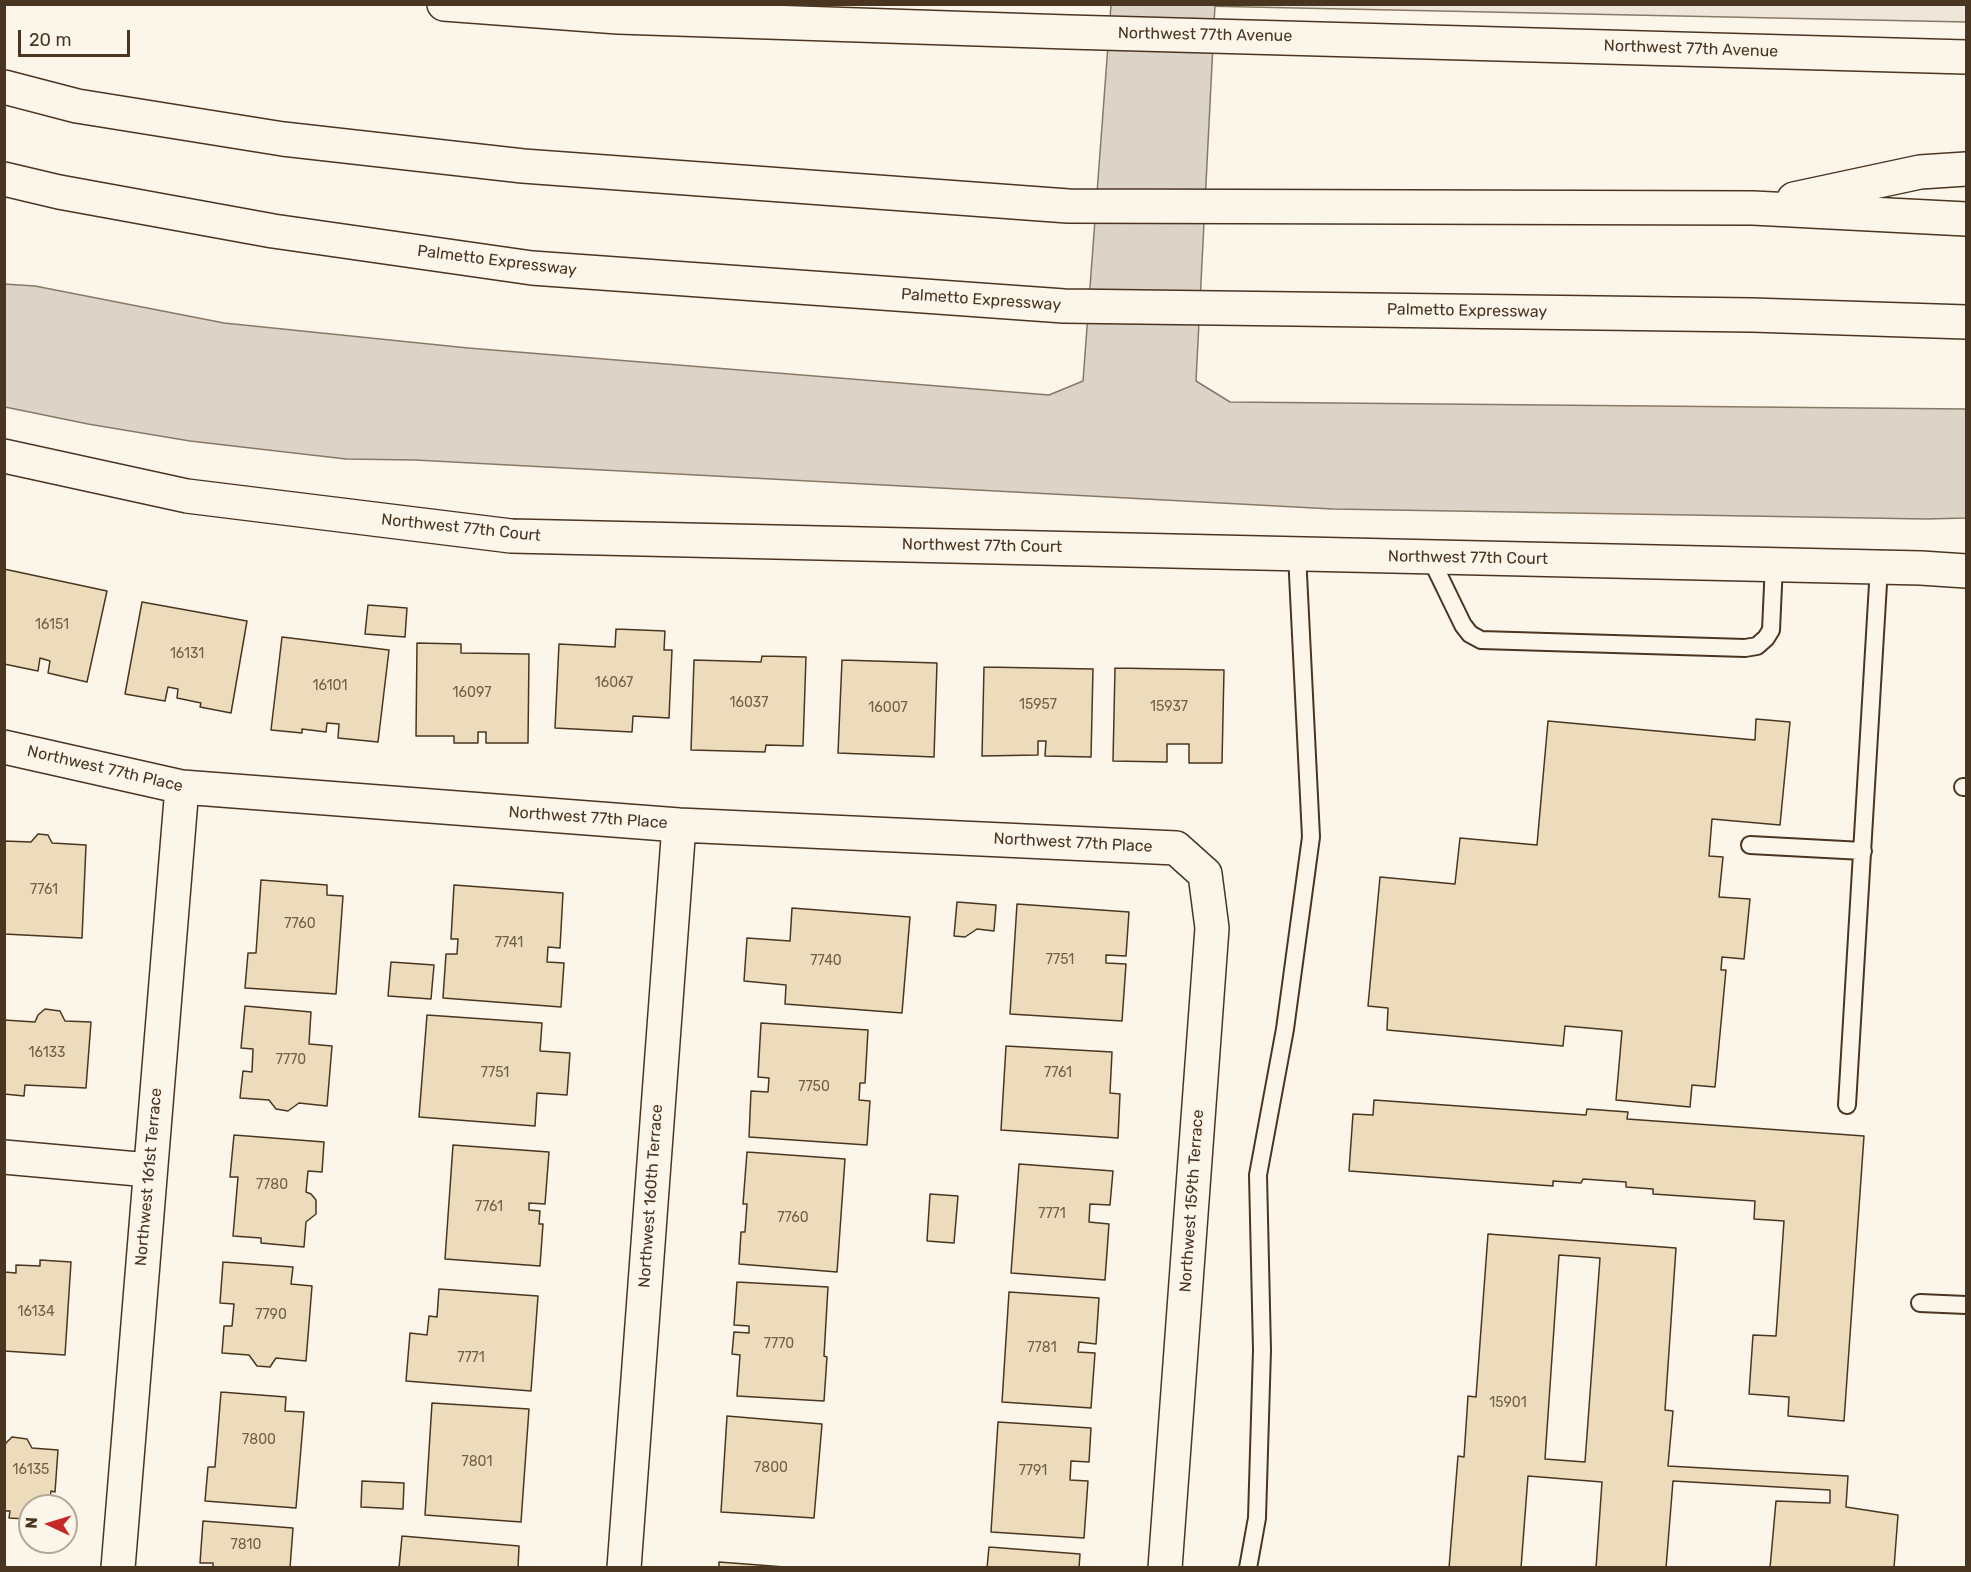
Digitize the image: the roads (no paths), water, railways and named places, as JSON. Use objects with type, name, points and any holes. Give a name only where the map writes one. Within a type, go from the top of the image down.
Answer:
[{"type":"main road","name":"Northwest 77th Avenue","points":[[444,4],[618,17],[1966,57]]},
{"type":"main road","points":[[4,87],[77,106],[283,139],[511,165],[1068,206],[1753,208],[1966,219]]},
{"type":"main road","points":[[1753,208],[1920,172],[1966,169]]},
{"type":"main road","name":"Palmetto Expressway","points":[[4,179],[59,192],[273,231],[532,268],[1064,306],[1752,315],[1966,322]]},
{"type":"main road","name":"Northwest 77th Court","points":[[4,456],[187,496],[512,536],[1774,564],[1966,571]]},
{"type":"main road","name":"Northwest 77th Place","points":[[4,747],[182,787],[679,825],[1176,848]]},
{"type":"main road","name":"Northwest 161st Terrace","points":[[118,1568],[182,787]]},
{"type":"main road","name":"Northwest 160th Terrace","points":[[624,1568],[679,825]]},
{"type":"main road","name":"Northwest 159th Terrace","points":[[1165,1568],[1212,928],[1204,874],[1176,848]]},
{"type":"main road","points":[[4,1157],[149,1170]]},
{"type":"lane","points":[[1248,1568],[1257,1518],[1262,1350],[1258,1175],[1284,1029],[1311,837],[1297,554]]},
{"type":"lane","points":[[1430,557],[1463,625],[1470,634],[1481,640],[1745,648],[1757,646],[1771,630],[1774,564]]},
{"type":"lane","points":[[1847,1106],[1880,567]]},
{"type":"lane","points":[[1750,845],[1863,851]]},
{"type":"lane","points":[[1920,1303],[1966,1305]]}]
